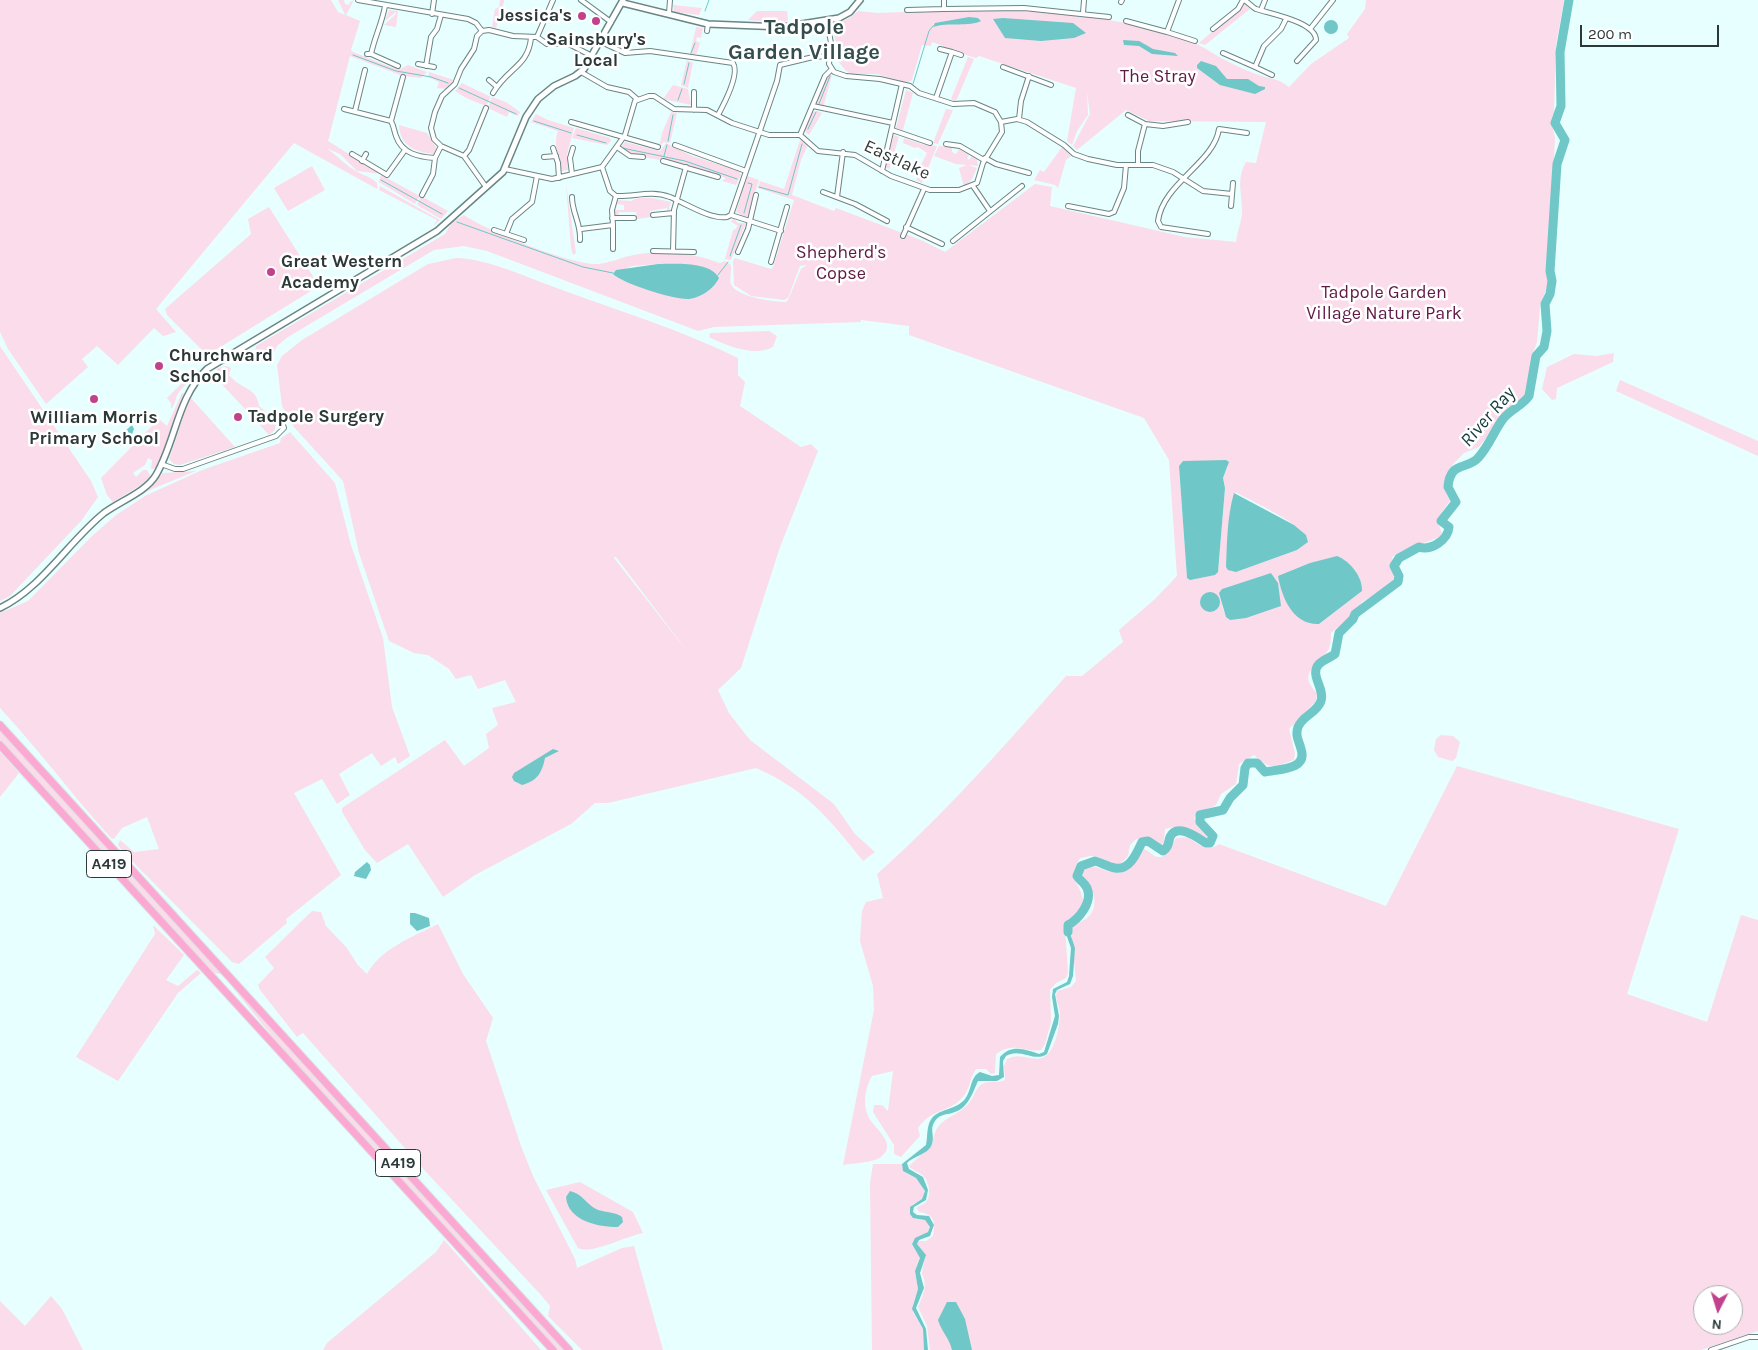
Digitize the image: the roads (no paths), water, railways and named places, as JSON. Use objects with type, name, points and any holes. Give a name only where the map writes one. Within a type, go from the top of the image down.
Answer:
[{"type":"highway","name":"A419","points":[[0,725],[570,1350]]},
{"type":"highway","name":"A419","points":[[0,745],[553,1350]]},
{"type":"street","points":[[358,0],[473,21],[482,31]]},
{"type":"street","points":[[432,14],[434,0]]},
{"type":"street","points":[[537,38],[553,0]]},
{"type":"street","points":[[581,0],[611,22]]},
{"type":"street","points":[[669,13],[670,0]]},
{"type":"street","points":[[0,608],[22,593],[104,513],[149,483],[161,464],[189,393],[207,369],[429,236],[505,169],[523,122],[534,104],[554,86],[581,72],[623,1],[708,24],[783,27],[827,21],[846,15],[860,0]]},
{"type":"street","points":[[944,0],[944,9]]},
{"type":"street","points":[[1083,13],[1084,0]]},
{"type":"street","points":[[1167,32],[1179,0]]},
{"type":"street","points":[[1213,29],[1238,9],[1243,0],[1254,8],[1300,22],[1316,35],[1316,40],[1296,61]]},
{"type":"street","points":[[1261,10],[1265,0]]},
{"type":"street","points":[[1310,29],[1332,0]]},
{"type":"street","points":[[385,6],[382,22],[375,34],[369,54],[398,66]]},
{"type":"street","points":[[907,10],[1024,8],[1109,17]]},
{"type":"street","points":[[426,66],[431,38],[438,26],[441,15]]},
{"type":"street","points":[[1255,67],[1264,46],[1281,29],[1286,19]]},
{"type":"street","points":[[1126,20],[1195,41]]},
{"type":"street","points":[[505,169],[537,176],[559,178],[602,167],[624,137],[633,105],[637,99],[654,96],[674,109],[707,110],[732,123],[771,136],[800,135],[825,76],[831,70],[827,21]]},
{"type":"street","points":[[707,31],[708,24]]},
{"type":"street","points":[[486,187],[464,156],[441,146],[434,139],[431,129],[442,96],[455,84],[482,31],[488,30],[537,38],[547,44],[567,43],[592,56]]},
{"type":"street","points":[[493,93],[496,86],[528,55],[532,38]]},
{"type":"street","points":[[599,41],[625,54],[650,50],[730,62],[735,66],[731,86],[718,115]]},
{"type":"street","points":[[940,49],[961,55]]},
{"type":"street","points":[[936,98],[952,52]]},
{"type":"street","points":[[1223,53],[1272,75]]},
{"type":"street","points":[[731,215],[778,81],[780,65],[813,57],[830,56]]},
{"type":"street","points":[[418,64],[434,67]]},
{"type":"street","points":[[1003,67],[1051,85]]},
{"type":"street","points":[[355,111],[365,70]]},
{"type":"street","points":[[831,70],[841,75],[871,77],[902,84],[955,104],[977,104],[994,112],[1001,122],[1000,136],[985,159],[979,180],[973,186],[990,211]]},
{"type":"street","points":[[581,72],[607,87],[629,92],[637,99]]},
{"type":"street","points":[[1019,119],[1021,101],[1029,76]]},
{"type":"street","points":[[403,77],[391,121],[397,140],[405,150],[418,156],[435,158]]},
{"type":"street","points":[[489,80],[496,86]]},
{"type":"street","points":[[882,171],[902,84]]},
{"type":"street","points":[[694,92],[694,110]]},
{"type":"street","points":[[813,106],[893,123]]},
{"type":"street","points":[[344,108],[391,121]]},
{"type":"street","points":[[464,156],[469,150],[486,108]]},
{"type":"street","points":[[1128,115],[1145,124],[1163,126],[1188,122]]},
{"type":"street","points":[[578,117],[574,122],[658,147]]},
{"type":"street","points":[[1001,122],[1019,119],[1064,145],[1075,154],[1126,166],[1149,164],[1161,167],[1203,191],[1232,194]]},
{"type":"street","points":[[473,121],[480,124]]},
{"type":"street","points":[[1208,234],[1166,228],[1158,224],[1163,204],[1216,141],[1220,123]]},
{"type":"street","points":[[1138,165],[1138,151],[1145,124]]},
{"type":"street","points":[[1219,129],[1247,133]]},
{"type":"street","points":[[892,130],[930,143]]},
{"type":"street","name":"Eastlake","points":[[800,135],[818,151],[843,152],[860,157],[882,171],[924,189],[959,190],[973,186]]},
{"type":"street","points":[[946,144],[960,146],[996,164],[1029,174]]},
{"type":"street","points":[[422,195],[434,172],[435,158],[441,146]]},
{"type":"street","points":[[676,146],[746,171]]},
{"type":"street","points":[[616,147],[630,156],[643,158]]},
{"type":"street","points":[[553,148],[559,178]]},
{"type":"street","points":[[572,174],[570,158],[573,148]]},
{"type":"street","points":[[352,154],[388,174],[405,150]]},
{"type":"street","points":[[837,197],[843,152]]},
{"type":"street","points":[[362,161],[366,154]]},
{"type":"street","points":[[544,157],[556,156]]},
{"type":"street","points":[[663,162],[718,177]]},
{"type":"street","points":[[1068,206],[1109,214],[1114,212],[1124,188],[1126,166]]},
{"type":"street","points":[[602,167],[610,191],[616,196],[650,193],[676,200],[722,218],[731,215],[781,231]]},
{"type":"street","points":[[673,251],[676,200],[686,167]]},
{"type":"street","points":[[506,234],[512,219],[533,200],[537,176]]},
{"type":"street","points":[[422,181],[428,184]]},
{"type":"street","points":[[1231,206],[1233,183]]},
{"type":"street","points":[[953,241],[1022,186]]},
{"type":"street","points":[[903,236],[924,189]]},
{"type":"street","points":[[823,192],[887,221]]},
{"type":"street","points":[[738,252],[750,221],[756,195]]},
{"type":"street","points":[[613,249],[612,218],[616,196]]},
{"type":"street","points":[[572,197],[581,229],[580,240]]},
{"type":"street","points":[[771,262],[787,207]]},
{"type":"street","points":[[653,215],[674,213]]},
{"type":"street","points":[[612,218],[634,218]]},
{"type":"street","points":[[581,229],[613,225]]},
{"type":"street","points":[[906,227],[942,244]]},
{"type":"street","points":[[494,230],[524,240]]},
{"type":"street","points":[[653,251],[694,252]]},
{"type":"street","points":[[161,464],[175,470],[183,469],[276,436],[284,428],[280,416]]},
{"type":"street","points":[[1710,1350],[1749,1337],[1758,1338]]},
{"type":"water","points":[[969,17],[978,18],[981,21],[971,24],[933,27],[935,23]]},
{"type":"water","points":[[993,19],[1073,23],[1086,33],[1074,38],[1041,41],[1005,38]]},
{"type":"water","points":[[1328,20],[1334,20],[1338,27],[1334,34],[1328,34],[1324,30],[1324,24]]},
{"type":"water","points":[[1123,40],[1139,41],[1153,49],[1175,53],[1178,56],[1152,54],[1139,46],[1124,45]]},
{"type":"water","points":[[1201,61],[1216,66],[1227,79],[1248,79],[1259,86],[1265,87],[1265,89],[1255,94],[1220,85],[1197,68]]},
{"type":"water","points":[[658,264],[700,266],[708,269],[719,278],[706,293],[692,299],[687,299],[648,290],[613,274],[616,270]]},
{"type":"water","points":[[132,425],[134,429],[131,437],[120,446],[116,445],[118,437]]},
{"type":"water","points":[[1226,460],[1229,462],[1223,478],[1225,488],[1218,572],[1215,575],[1190,580],[1187,578],[1179,466],[1183,461]]},
{"type":"water","points":[[1234,493],[1294,525],[1306,535],[1308,542],[1297,550],[1236,572],[1228,570],[1226,567],[1228,530]]},
{"type":"water","points":[[1337,556],[1355,570],[1362,586],[1362,591],[1319,624],[1302,620],[1290,609],[1282,593],[1278,576],[1310,563]]},
{"type":"water","points":[[1271,573],[1278,583],[1281,606],[1246,618],[1230,620],[1226,617],[1219,593],[1222,589]]},
{"type":"water","points":[[1210,592],[1217,595],[1220,602],[1217,609],[1210,612],[1203,609],[1200,602],[1203,595]]},
{"type":"water","points":[[553,749],[559,751],[545,758],[542,768],[535,779],[522,785],[514,781],[512,777],[514,773]]},
{"type":"water","points":[[367,862],[371,870],[366,879],[354,876],[355,872]]},
{"type":"water","points":[[410,913],[429,918],[430,926],[417,931],[410,924]]},
{"type":"water","points":[[1071,922],[1070,933],[1075,948],[1073,976],[1070,984],[1057,990],[1055,994],[1059,1016],[1058,1024],[1047,1054],[1038,1057],[1017,1053],[1006,1056],[1003,1061],[1004,1077],[997,1081],[978,1081],[966,1105],[957,1111],[941,1116],[935,1121],[932,1127],[933,1141],[928,1150],[907,1163],[909,1169],[923,1177],[928,1190],[926,1200],[914,1207],[913,1212],[917,1215],[929,1216],[934,1225],[930,1236],[919,1240],[917,1244],[926,1255],[920,1273],[924,1288],[916,1308],[926,1329],[928,1350],[924,1350],[923,1329],[912,1309],[918,1289],[915,1271],[920,1258],[912,1244],[915,1238],[928,1232],[930,1227],[925,1220],[913,1218],[910,1214],[910,1207],[922,1199],[925,1191],[916,1178],[903,1171],[902,1164],[926,1145],[928,1128],[932,1118],[965,1099],[977,1074],[980,1072],[992,1076],[999,1075],[1000,1057],[1009,1050],[1023,1049],[1039,1054],[1044,1052],[1055,1016],[1052,997],[1053,989],[1067,982],[1069,976],[1071,948],[1065,931],[1066,925]]},
{"type":"water","points":[[570,1191],[578,1194],[596,1209],[619,1215],[622,1217],[623,1222],[618,1227],[610,1227],[593,1224],[578,1217],[568,1205],[566,1197]]},
{"type":"water","points":[[947,1302],[956,1302],[965,1319],[972,1350],[952,1350],[938,1320]]},
{"type":"waterway","points":[[705,11],[709,0]]},
{"type":"waterway","name":"River Ray","points":[[1068,932],[1068,925],[1084,910],[1088,899],[1087,888],[1077,876],[1081,866],[1095,861],[1110,867],[1125,867],[1132,860],[1142,842],[1148,841],[1163,851],[1170,837],[1177,831],[1188,832],[1206,843],[1210,843],[1213,836],[1200,822],[1200,815],[1223,810],[1230,798],[1243,785],[1245,768],[1248,763],[1257,763],[1265,772],[1291,767],[1300,761],[1302,756],[1297,736],[1298,727],[1319,705],[1322,696],[1316,677],[1316,668],[1335,654],[1339,633],[1353,619],[1355,614],[1398,582],[1399,576],[1394,566],[1399,558],[1419,547],[1434,546],[1446,536],[1449,527],[1441,521],[1456,502],[1448,487],[1452,473],[1460,467],[1474,462],[1485,449],[1503,419],[1529,396],[1536,356],[1544,347],[1547,331],[1545,304],[1550,294],[1552,281],[1550,271],[1557,164],[1565,140],[1555,123],[1561,106],[1560,52],[1569,0]]},
{"type":"waterway","points":[[913,84],[929,31],[933,26]]},
{"type":"waterway","points":[[691,53],[695,43]]},
{"type":"waterway","points":[[353,55],[396,71],[431,77],[448,83]]},
{"type":"waterway","points":[[684,84],[689,63]]},
{"type":"waterway","points":[[819,104],[830,76]]},
{"type":"waterway","points":[[459,88],[516,114]]},
{"type":"waterway","points":[[678,100],[682,89]]},
{"type":"waterway","points":[[808,129],[816,112]]},
{"type":"waterway","points":[[668,141],[673,115]]},
{"type":"waterway","points":[[534,121],[571,133]]},
{"type":"waterway","points":[[577,135],[606,143]]},
{"type":"waterway","points":[[759,187],[788,195],[802,144]]},
{"type":"waterway","points":[[664,156],[667,145]]},
{"type":"waterway","points":[[622,148],[685,161],[737,179]]},
{"type":"waterway","points":[[381,180],[442,214]]},
{"type":"waterway","points":[[744,213],[752,184],[748,183]]},
{"type":"waterway","points":[[457,222],[583,267],[613,273]]},
{"type":"waterway","points":[[730,256],[741,225]]},
{"type":"waterway","points":[[718,275],[728,262]]},
{"type":"place","name":"Jessica's","points":[[582,16]]},
{"type":"place","name":"Sainsbury's Local","points":[[596,21]]},
{"type":"place","name":"Great Western Academy","points":[[271,272]]},
{"type":"place","name":"Churchward School","points":[[159,366]]},
{"type":"place","name":"William Morris Primary School","points":[[94,399]]},
{"type":"place","name":"Tadpole Surgery","points":[[238,417]]},
{"type":"district","name":"Tadpole Garden Village","points":[[804,40]]},
{"type":"park label","name":"The Stray","points":[[1158,77]]},
{"type":"park label","name":"Shepherd's Copse","points":[[841,263]]},
{"type":"park label","name":"Tadpole Garden Village Nature Park","points":[[1384,303]]}]
